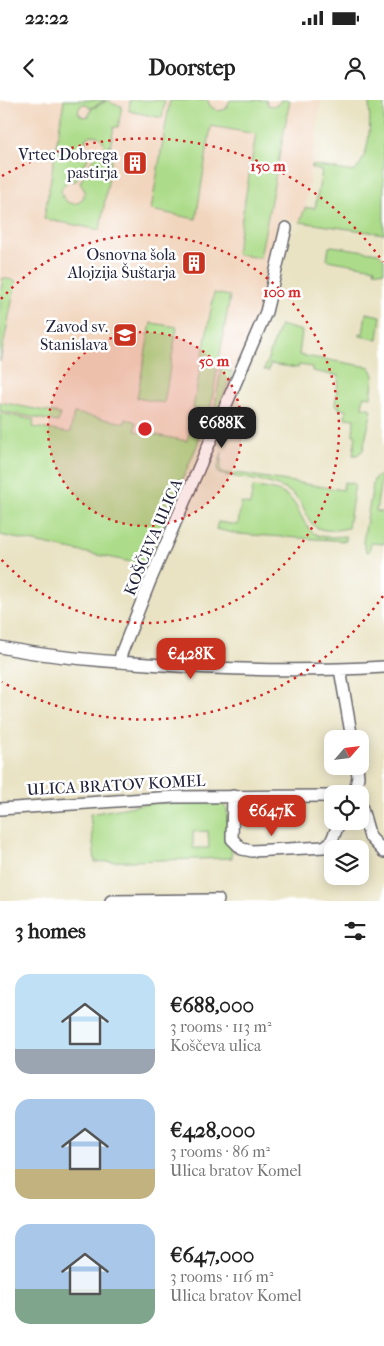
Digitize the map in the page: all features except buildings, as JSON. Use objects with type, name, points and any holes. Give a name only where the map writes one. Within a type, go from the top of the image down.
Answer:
[{"type":"street","name":"KOŠČEVA ULICA","points":[[120,662],[121,654],[150,581],[266,312],[286,228]]},
{"type":"street","points":[[0,647],[24,652],[120,662],[204,668],[340,670],[384,667]]},
{"type":"street","points":[[340,670],[350,730]]},
{"type":"street","name":"ULICA BRATOV KOMEL","points":[[0,809],[174,796],[324,796]]},
{"type":"street","points":[[233,796],[232,838],[242,848],[252,851],[324,847],[331,842],[336,830]]},
{"type":"street","points":[[368,830],[370,837],[384,852]]},
{"type":"street","points":[[111,901],[218,900]]},
{"type":"shaded area","name":"Zavod sv. Stanislava","points":[[0,100],[321,100],[305,208],[300,222],[280,218],[261,308],[245,347],[232,372],[217,413],[198,443],[146,565],[0,535]]},
{"type":"green space","points":[[64,100],[106,100],[91,108],[85,104],[81,105],[78,111],[84,117],[89,116],[91,109],[109,100],[113,104],[122,106],[118,127],[114,127],[110,147],[104,146],[103,141],[98,136],[92,135],[86,138],[84,148],[90,154],[76,181],[67,181],[61,190],[62,196],[69,203],[73,204],[81,201],[85,191],[80,183],[95,155],[102,150],[113,152],[100,230],[44,219]]},
{"type":"green space","points":[[130,100],[165,100],[162,118],[129,111]]},
{"type":"green space","points":[[170,100],[208,100],[210,106],[218,111],[226,109],[230,100],[266,100],[268,105],[272,106],[279,104],[280,100],[290,100],[260,258],[236,254],[256,134],[211,126],[196,219],[151,210]]},
{"type":"green space","points":[[369,100],[384,100],[384,234],[300,222],[305,208],[315,208],[322,171],[311,168],[312,165],[354,172],[360,164],[369,138]]},
{"type":"green space","points":[[329,247],[378,253],[384,259],[384,272],[374,271],[375,268],[327,260]]},
{"type":"green space","points":[[3,278],[16,281],[0,362],[0,295]]},
{"type":"green space","points":[[214,293],[230,296],[210,411],[193,408]]},
{"type":"green space","points":[[366,313],[381,316],[378,340],[360,336],[360,334],[363,334]]},
{"type":"green space","points":[[151,323],[177,327],[164,403],[137,398]]},
{"type":"green space","points":[[280,325],[302,331],[299,355],[370,367],[374,375],[371,397],[364,396],[362,407],[372,409],[363,450],[357,455],[353,455],[356,435],[353,435],[354,419],[345,418],[346,410],[339,409],[339,406],[335,405],[339,376],[312,371],[312,367],[299,365],[298,368],[270,364],[269,370],[264,370]]},
{"type":"green space","points":[[221,368],[232,372],[217,413],[214,412]]},
{"type":"green space","points":[[0,402],[60,414],[58,422],[0,411]]},
{"type":"green space","points":[[0,413],[34,420],[33,427],[70,433],[74,413],[125,423],[126,419],[136,422],[135,431],[187,441],[189,433],[197,432],[199,435],[198,443],[146,565],[0,535]]},
{"type":"green space","points":[[222,452],[220,472],[343,490],[344,482],[355,484],[348,528],[332,530],[321,529],[314,525],[309,520],[296,497],[287,490],[262,482],[219,474],[217,470]]},
{"type":"green space","points":[[382,474],[376,511],[384,513],[384,544],[371,543],[369,552],[366,551],[363,542],[374,479]]},
{"type":"green space","points":[[253,487],[273,490],[288,497],[297,508],[306,525],[315,534],[327,537],[346,536],[346,541],[237,534],[216,529],[218,522],[238,525],[241,503],[250,505]]},
{"type":"green space","points":[[217,801],[223,804],[227,810],[232,858],[95,862],[90,814],[151,803]],"holes":[[[208,831],[209,848],[193,848],[193,832]]]},
{"type":"place","name":"Vrtec Dobrega pastirja","points":[[135,163]]},
{"type":"place","name":"Osnovna šola Alojzija Šuštarja","points":[[194,263]]},
{"type":"place","name":"Zavod sv. Stanislava","points":[[125,335]]}]
